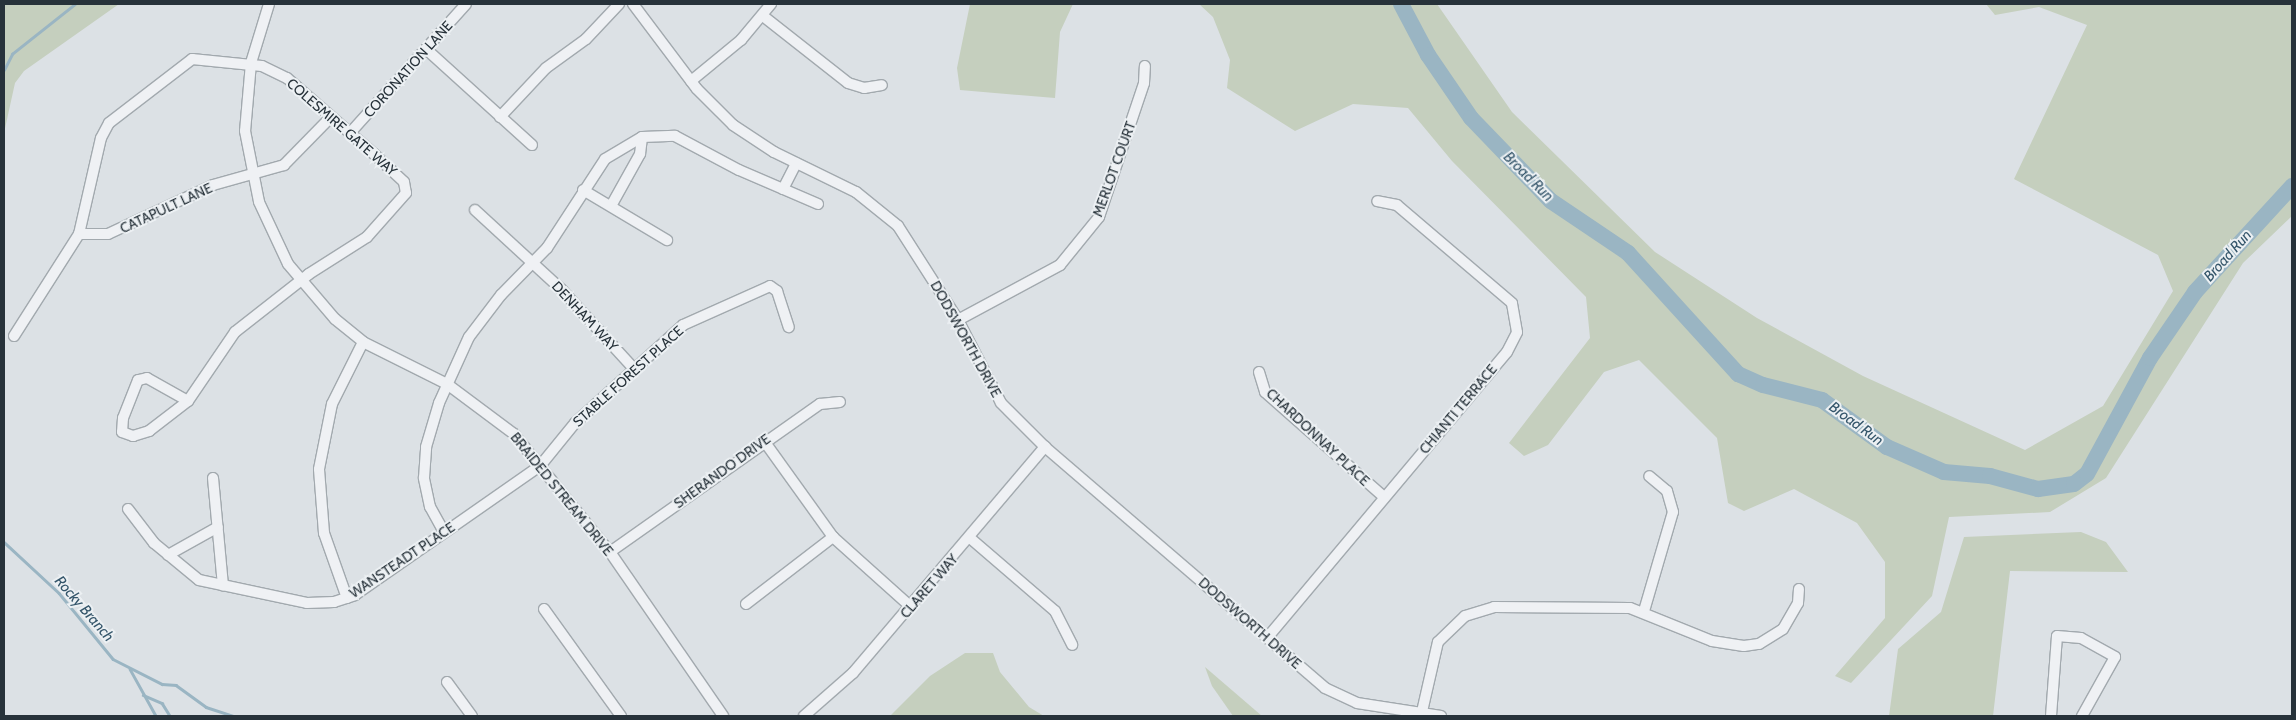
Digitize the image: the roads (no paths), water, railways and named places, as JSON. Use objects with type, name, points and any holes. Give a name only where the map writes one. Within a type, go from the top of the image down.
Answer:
[{"type":"street","name":"BRAIDED STREAM DRIVE","points":[[269,4],[251,63],[245,131],[252,174],[267,223],[300,281],[363,342],[447,384],[497,418],[540,466],[610,552],[723,716]]},
{"type":"street","name":"CORONATION LANE","points":[[350,134],[466,4]]},
{"type":"street","points":[[500,117],[546,68],[586,39],[619,4]]},
{"type":"street","name":"DODSWORTH DRIVE","points":[[633,4],[691,81],[733,126],[796,163],[856,192],[883,211],[909,240],[958,320],[1001,403],[1045,447],[1267,638],[1340,697],[1421,715],[1440,716]]},
{"type":"street","points":[[691,81],[763,16],[771,4]]},
{"type":"street","points":[[763,16],[848,82],[864,88],[882,85]]},
{"type":"street","points":[[426,49],[532,146]]},
{"type":"street","name":"COLESMIRE GATE WAY","points":[[14,336],[79,234],[102,138],[109,123],[192,60],[251,63],[287,78],[404,182],[406,193],[367,237],[300,281]]},
{"type":"street","name":"MERLOT COURT","points":[[958,320],[1060,265],[1099,217],[1144,83],[1145,66]]},
{"type":"street","name":"CATAPULT LANE","points":[[79,234],[108,234],[213,185],[292,160],[331,117]]},
{"type":"street","points":[[444,532],[430,507],[424,466],[431,425],[447,384],[485,314],[534,263],[559,232],[582,190],[604,159],[642,137],[675,136],[818,204]]},
{"type":"street","points":[[610,206],[640,154],[642,137]]},
{"type":"street","points":[[783,189],[796,163]]},
{"type":"street","points":[[582,190],[667,240]]},
{"type":"street","name":"CHIANTI TERRACE","points":[[1267,638],[1507,352],[1517,332],[1512,303],[1397,205],[1377,201]]},
{"type":"street","name":"DENHAM WAY","points":[[475,210],[534,263],[635,370]]},
{"type":"street","points":[[188,401],[146,378],[138,380],[123,418],[122,432],[133,436],[149,431],[188,401],[235,332],[300,281]]},
{"type":"street","name":"STABLE FOREST PLACE","points":[[540,466],[575,423],[683,325],[766,287],[777,291],[789,327]]},
{"type":"street","points":[[346,598],[324,533],[319,469],[332,404],[363,342]]},
{"type":"street","name":"CHARDONNAY PLACE","points":[[1259,372],[1265,392],[1384,497]]},
{"type":"street","name":"SHERANDO DRIVE","points":[[610,552],[764,441],[820,404],[840,402]]},
{"type":"street","points":[[764,441],[833,537],[910,606]]},
{"type":"street","name":"CLARET WAY","points":[[804,716],[853,673],[970,538],[1045,447]]},
{"type":"street","name":"WANSTEADT PLACE","points":[[128,509],[168,556],[199,580],[307,603],[346,598],[540,466]]},
{"type":"street","points":[[1644,611],[1673,512],[1667,491],[1649,476]]},
{"type":"street","points":[[213,478],[223,586]]},
{"type":"street","points":[[168,556],[218,527]]},
{"type":"street","points":[[746,604],[833,537]]},
{"type":"street","points":[[970,538],[1056,611],[1072,645]]},
{"type":"street","points":[[1421,715],[1438,642],[1465,616],[1494,607],[1619,607],[1644,611],[1712,641],[1744,646],[1759,644],[1783,629],[1798,603],[1799,589]]},
{"type":"street","points":[[544,609],[621,716]]},
{"type":"street","points":[[2051,716],[2058,636],[2081,638],[2115,657],[2082,716]]},
{"type":"street","points":[[448,682],[472,716]]},
{"type":"waterway","name":"Rocky Branch","points":[[4,70],[12,54],[75,4]]},
{"type":"waterway","name":"Broad Run","points":[[1401,4],[1428,55],[1471,118],[1551,201],[1628,253],[1738,374],[1763,385],[1822,400],[1887,447],[1944,472],[1990,476],[2038,489],[2074,484],[2087,474],[2150,358],[2195,292],[2292,186]]},
{"type":"waterway","name":"Rocky Branch","points":[[4,542],[59,593],[113,659],[162,684],[176,685],[206,707],[234,716]]},
{"type":"waterway","points":[[130,669],[156,716]]},
{"type":"waterway","points":[[143,695],[162,703],[170,716]]}]
